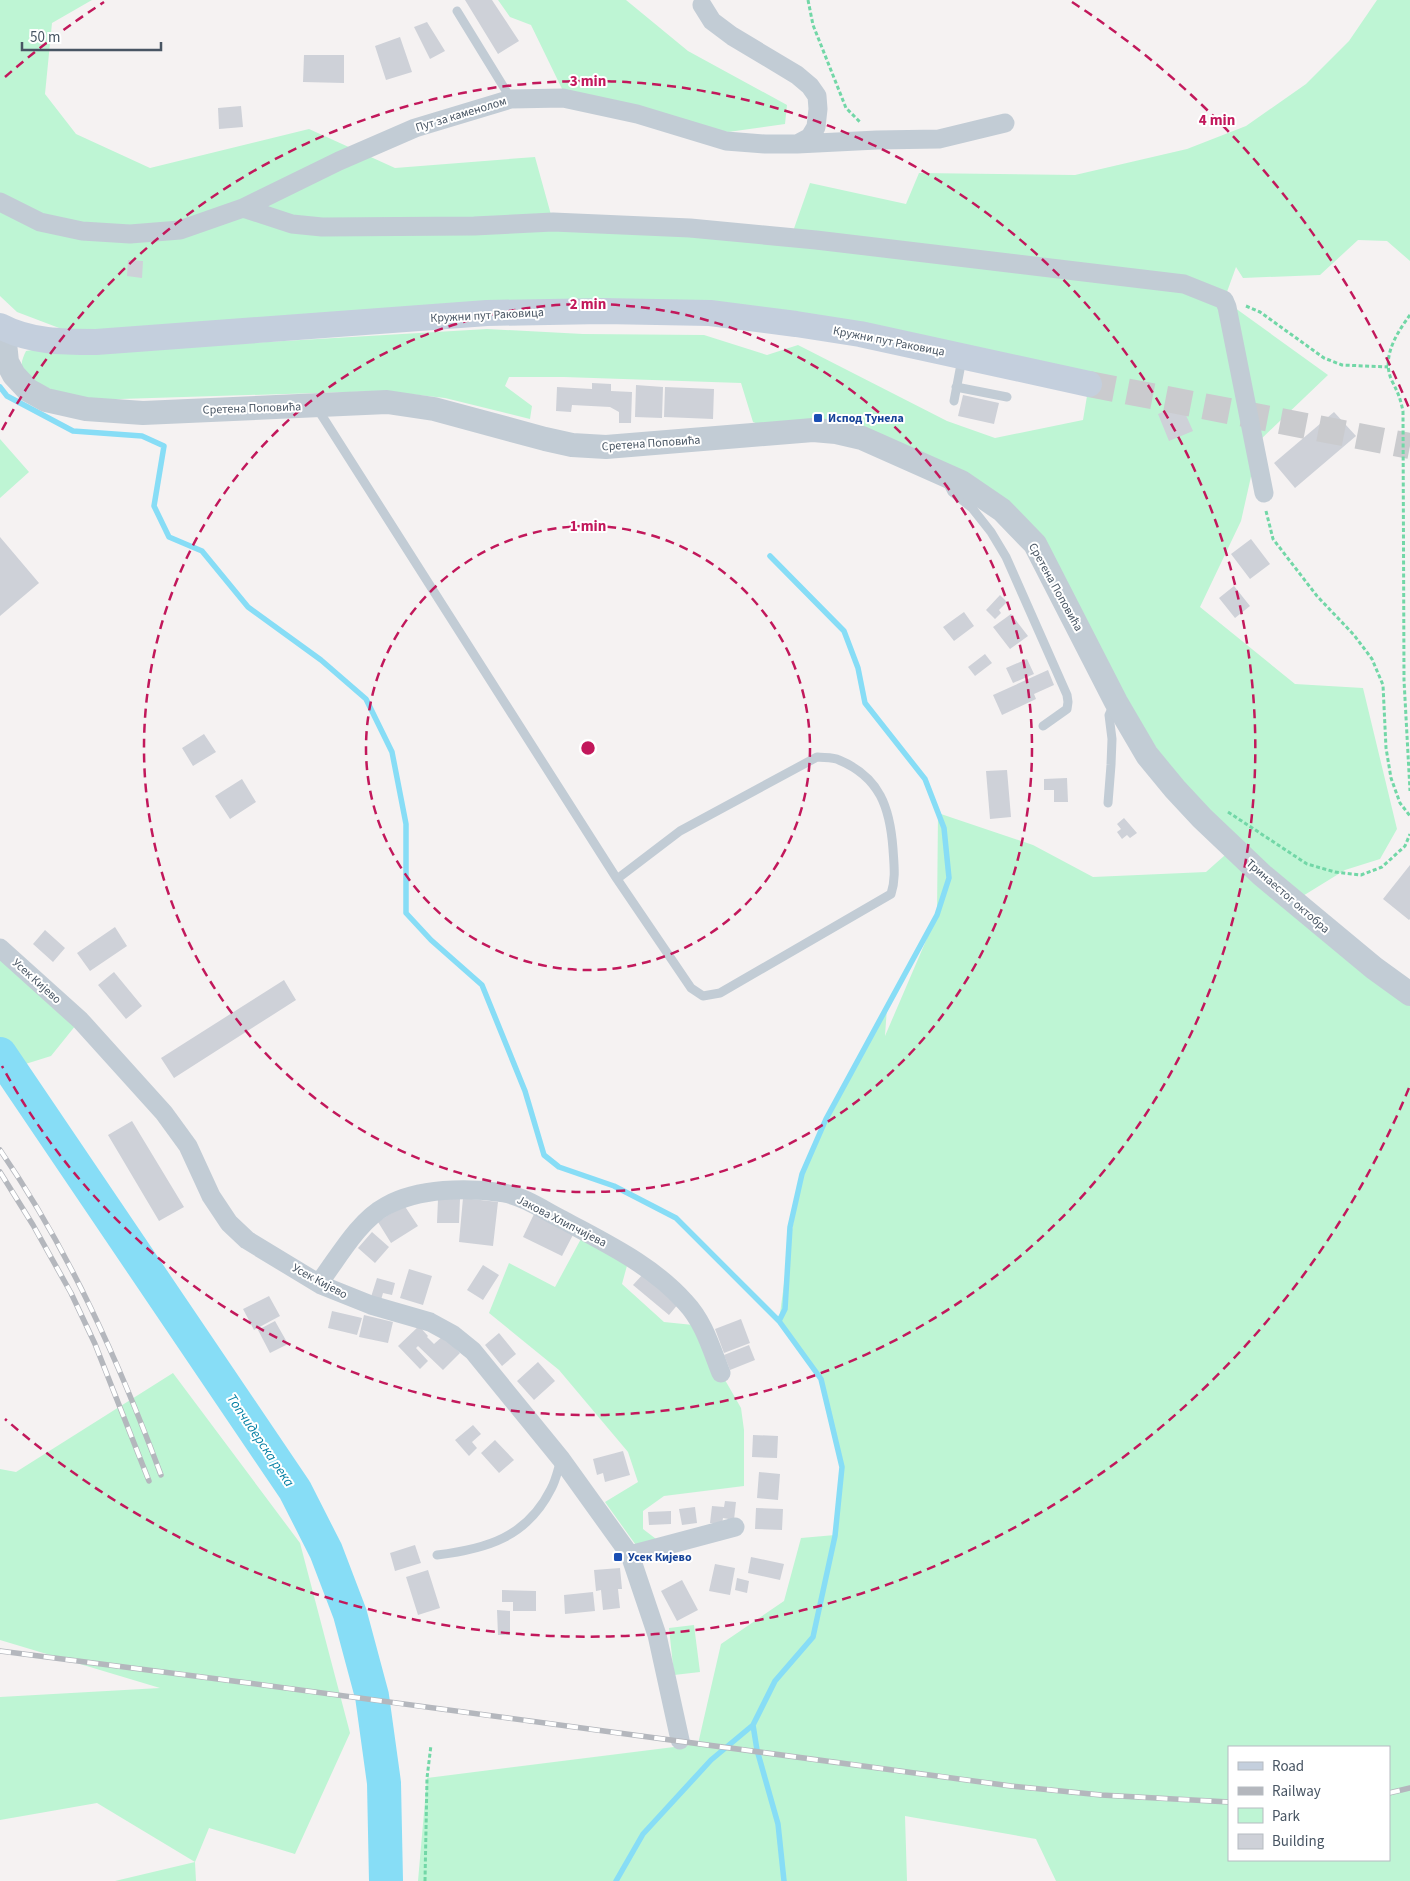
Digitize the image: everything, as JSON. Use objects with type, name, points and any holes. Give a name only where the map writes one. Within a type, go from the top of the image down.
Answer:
[{"type":"main road","name":"Кружни пут Раковица","points":[[4,329],[35,339],[59,342],[96,342],[487,313],[710,313],[860,334],[1089,384]]},
{"type":"street","points":[[702,5],[712,21],[732,36],[797,75],[810,86],[817,96],[816,127],[810,137],[797,144]]},
{"type":"street","name":"Пут за каменолом","points":[[0,202],[40,222],[82,231],[130,234],[180,230],[243,208],[339,161],[415,128],[511,99],[563,98],[637,114],[726,141],[765,144],[939,140],[1004,123]]},
{"type":"street","points":[[243,208],[292,224],[322,227],[474,226],[553,222],[690,228],[816,240],[1184,284],[1224,300],[1230,314],[1264,493]]},
{"type":"street","name":"Сретена Поповића","points":[[4,329],[7,362],[14,375],[28,390],[46,400],[86,409],[143,413],[372,402],[402,403],[434,409],[545,439],[606,447],[813,430],[836,432],[862,438],[960,482],[1002,510],[1035,544],[1116,702],[1147,755],[1175,789]]},
{"type":"street","name":"Тринаестог октобра","points":[[1175,789],[1202,818],[1262,875],[1374,968],[1410,994]]},
{"type":"street","name":"Усек Кијево","points":[[0,948],[80,1020],[164,1113],[188,1146],[211,1196],[229,1223],[247,1240],[319,1283],[363,1302],[430,1322],[452,1334],[473,1351],[561,1460],[630,1556],[657,1635],[680,1740]]},
{"type":"street","name":"Јакова Хлипчијева","points":[[319,1283],[366,1220],[385,1207],[405,1198],[462,1189],[506,1194],[538,1206],[651,1270],[687,1303],[703,1326],[721,1373]]},
{"type":"street","points":[[630,1556],[735,1528]]},
{"type":"lane","points":[[457,11],[511,99]]},
{"type":"lane","points":[[954,401],[962,356]]},
{"type":"lane","points":[[956,387],[1007,396]]},
{"type":"lane","points":[[315,405],[617,879],[691,988],[704,996],[720,993],[891,894],[895,882],[891,827],[880,793],[868,776],[838,759],[817,757],[680,831],[617,879]]},
{"type":"lane","points":[[944,474],[952,492],[972,508],[991,532],[1006,557],[1067,695],[1067,709],[1043,726]]},
{"type":"lane","points":[[1108,803],[1112,765],[1112,739],[1109,715],[1116,702]]},
{"type":"lane","points":[[437,1556],[470,1551],[503,1540],[522,1526],[543,1504],[552,1487],[561,1460]]},
{"type":"path","points":[[808,0],[813,25],[846,108],[877,140]]},
{"type":"path","points":[[1224,300],[1260,312],[1324,358],[1342,365],[1388,367]]},
{"type":"path","points":[[1410,315],[1401,328],[1390,351],[1388,367],[1399,393],[1403,411],[1404,680],[1410,791]]},
{"type":"path","points":[[1264,493],[1268,525],[1273,539],[1317,596],[1354,635],[1372,659],[1383,685],[1386,748],[1391,778],[1400,803],[1410,816]]},
{"type":"path","points":[[1224,809],[1307,864],[1335,872],[1361,875],[1382,867],[1405,846],[1410,834]]},
{"type":"path","points":[[425,1881],[427,1778],[430,1745]]},
{"type":"green space","points":[[0,0],[92,0],[52,23],[45,94],[76,134],[150,168],[309,129],[395,168],[535,157],[553,222],[791,237],[810,183],[906,204],[919,173],[1075,175],[1187,149],[1246,126],[1306,84],[1349,41],[1377,0],[1410,0],[1410,261],[1387,241],[1358,240],[1320,275],[1243,278],[1236,267],[1224,300],[1328,375],[1259,441],[1241,521],[1200,607],[1295,684],[1363,688],[1397,829],[1380,859],[1345,870],[1293,902],[1410,992],[1410,1881],[1056,1881],[1036,1839],[905,1816],[907,1881],[418,1881],[427,1778],[698,1744],[721,1644],[784,1601],[801,1538],[835,1535],[842,1467],[821,1379],[779,1321],[789,1247],[802,1174],[833,1106],[887,1007],[885,1036],[937,915],[938,813],[1033,845],[1093,877],[1206,872],[1233,848],[1202,818],[1002,510],[862,438],[782,433],[753,422],[741,383],[509,377],[505,386],[532,406],[530,419],[445,398],[382,391],[88,400],[62,393],[34,381],[27,376],[22,365],[26,351],[38,349],[82,353],[487,329],[583,334],[704,335],[767,355],[798,345],[947,421],[995,438],[1083,420],[1089,384],[710,313],[96,342],[17,312],[0,296]]},
{"type":"green space","points":[[498,0],[626,0],[688,51],[787,105],[785,124],[728,132],[564,93],[531,25],[510,17]]},
{"type":"green space","points":[[0,439],[29,472],[0,498]]},
{"type":"green space","points":[[0,947],[80,1020],[51,1056],[0,1072]]},
{"type":"green space","points":[[582,1237],[628,1262],[622,1284],[664,1322],[703,1326],[721,1373],[741,1408],[744,1430],[744,1486],[664,1496],[643,1511],[643,1529],[660,1542],[638,1548],[605,1502],[638,1482],[628,1452],[559,1370],[489,1313],[509,1263],[555,1287]]},
{"type":"green space","points":[[173,1373],[300,1543],[350,1733],[295,1854],[209,1828],[195,1862],[97,1803],[0,1820],[0,1697],[160,1688],[0,1640],[0,1469],[16,1472]]},
{"type":"green space","points":[[694,1625],[700,1672],[674,1675],[669,1628]]},
{"type":"green space","points":[[195,1862],[196,1881],[115,1881]]},
{"type":"building","points":[[465,0],[492,0],[519,41],[498,54]]},
{"type":"building","points":[[427,22],[445,51],[430,59],[414,27]]},
{"type":"building","points":[[400,37],[412,72],[386,80],[375,46]]},
{"type":"building","points":[[304,55],[344,55],[344,83],[303,82]]},
{"type":"building","points":[[241,106],[243,127],[219,129],[218,108]]},
{"type":"building","points":[[128,260],[143,261],[142,278],[127,276]]},
{"type":"building","points":[[592,383],[611,384],[611,391],[632,392],[631,423],[619,423],[619,412],[610,407],[572,405],[571,412],[556,411],[557,387],[592,389]]},
{"type":"building","points":[[636,385],[663,387],[662,418],[635,417]]},
{"type":"building","points":[[665,387],[714,389],[713,419],[664,417]]},
{"type":"building","points":[[963,395],[999,403],[994,424],[958,416]]},
{"type":"building","points":[[1181,404],[1193,431],[1169,441],[1158,414]]},
{"type":"building","points":[[1334,412],[1356,436],[1295,488],[1274,463]]},
{"type":"building","points":[[0,537],[39,583],[0,616]]},
{"type":"building","points":[[1251,539],[1270,564],[1250,579],[1231,554]]},
{"type":"building","points":[[1234,586],[1250,606],[1235,618],[1219,598]]},
{"type":"building","points":[[1000,595],[1007,602],[999,610],[1001,613],[995,619],[986,610]]},
{"type":"building","points":[[964,612],[974,626],[954,641],[943,627]]},
{"type":"building","points":[[1011,614],[1028,636],[1010,649],[993,627]]},
{"type":"building","points":[[985,654],[992,663],[975,676],[968,667]]},
{"type":"building","points":[[1027,659],[1034,674],[1013,683],[1006,668]]},
{"type":"building","points":[[1048,670],[1054,685],[1034,694],[1036,699],[1002,715],[993,695]]},
{"type":"building","points":[[204,734],[216,752],[193,766],[182,748]]},
{"type":"building","points":[[1007,770],[1011,817],[990,819],[986,771]]},
{"type":"building","points":[[1067,778],[1068,802],[1054,802],[1054,790],[1044,790],[1044,779]]},
{"type":"building","points":[[242,779],[256,802],[230,819],[215,796]]},
{"type":"building","points":[[1124,818],[1137,833],[1130,838],[1127,835],[1122,839],[1117,832],[1121,829],[1117,824]]},
{"type":"building","points":[[1410,865],[1410,919],[1409,920],[1383,899]]},
{"type":"building","points":[[115,927],[127,946],[90,971],[77,953]]},
{"type":"building","points":[[45,930],[65,948],[53,962],[33,944]]},
{"type":"building","points":[[114,972],[142,1006],[126,1019],[98,985]]},
{"type":"building","points":[[284,980],[296,1000],[174,1078],[161,1058]]},
{"type":"building","points":[[132,1121],[184,1207],[159,1221],[108,1135]]},
{"type":"building","points":[[463,1198],[498,1202],[493,1246],[459,1242]]},
{"type":"building","points":[[438,1199],[460,1199],[459,1223],[437,1223]]},
{"type":"building","points":[[404,1205],[418,1226],[391,1243],[378,1222]]},
{"type":"building","points":[[535,1212],[575,1231],[562,1256],[523,1237]]},
{"type":"building","points":[[372,1232],[389,1247],[375,1263],[358,1248]]},
{"type":"building","points":[[483,1265],[499,1275],[483,1300],[467,1290]]},
{"type":"building","points":[[409,1269],[432,1276],[423,1305],[400,1298]]},
{"type":"building","points":[[644,1273],[679,1303],[669,1315],[633,1285]]},
{"type":"building","points":[[377,1278],[395,1283],[392,1295],[383,1293],[381,1300],[371,1297]]},
{"type":"building","points":[[269,1296],[280,1316],[254,1330],[243,1309]]},
{"type":"building","points":[[332,1311],[362,1318],[357,1335],[328,1328]]},
{"type":"building","points":[[364,1315],[393,1322],[388,1343],[359,1337]]},
{"type":"building","points":[[741,1319],[750,1343],[724,1353],[715,1329]]},
{"type":"building","points":[[275,1321],[288,1344],[270,1353],[258,1330]]},
{"type":"building","points":[[419,1326],[428,1336],[416,1348],[428,1361],[420,1369],[398,1346]]},
{"type":"building","points":[[499,1333],[516,1354],[502,1366],[485,1345]]},
{"type":"building","points":[[443,1336],[460,1353],[443,1370],[418,1346],[427,1337],[434,1344]]},
{"type":"building","points":[[749,1345],[755,1360],[730,1370],[724,1355]]},
{"type":"building","points":[[538,1362],[555,1381],[534,1400],[517,1381]]},
{"type":"building","points":[[473,1425],[481,1434],[472,1442],[477,1448],[469,1456],[455,1440]]},
{"type":"building","points":[[753,1435],[778,1436],[777,1458],[752,1457]]},
{"type":"building","points":[[495,1440],[514,1460],[499,1473],[481,1453]]},
{"type":"building","points":[[623,1451],[630,1475],[605,1482],[603,1473],[597,1475],[593,1459]]},
{"type":"building","points":[[759,1472],[780,1474],[778,1500],[757,1498]]},
{"type":"building","points":[[725,1501],[736,1502],[734,1520],[723,1518],[722,1524],[710,1523],[712,1506],[724,1507]]},
{"type":"building","points":[[695,1507],[697,1523],[682,1525],[679,1509]]},
{"type":"building","points":[[756,1508],[783,1509],[782,1530],[755,1529]]},
{"type":"building","points":[[671,1511],[671,1524],[649,1525],[648,1512]]},
{"type":"building","points":[[415,1545],[421,1563],[395,1571],[390,1553]]},
{"type":"building","points":[[751,1557],[784,1564],[780,1580],[748,1573]]},
{"type":"building","points":[[715,1564],[735,1568],[730,1595],[709,1591]]},
{"type":"building","points":[[620,1568],[622,1589],[618,1589],[620,1608],[603,1610],[601,1590],[596,1591],[594,1570]]},
{"type":"building","points":[[428,1570],[440,1608],[418,1615],[406,1577]]},
{"type":"building","points":[[737,1578],[749,1581],[747,1593],[735,1590]]},
{"type":"building","points":[[682,1580],[698,1610],[677,1621],[661,1591]]},
{"type":"building","points":[[502,1590],[536,1591],[536,1611],[513,1611],[513,1602],[502,1602]]},
{"type":"building","points":[[593,1592],[595,1611],[565,1614],[564,1595]]},
{"type":"building","points":[[497,1610],[510,1611],[510,1635],[498,1635]]},
{"type":"waterway","points":[[0,387],[7,396],[73,431],[142,436],[164,446],[154,506],[169,537],[202,551],[248,607],[321,660],[366,699],[392,752],[406,824],[406,913],[431,940],[482,985],[525,1091],[544,1155],[559,1167],[614,1186],[676,1218],[779,1321],[785,1309],[790,1227],[802,1174],[826,1119],[937,915],[949,878],[944,828],[925,779],[865,703],[858,668],[844,631],[770,556]]},
{"type":"waterway","name":"Топчидерска река","points":[[0,1054],[295,1490],[326,1551],[350,1614],[372,1696],[384,1783],[386,1881]]},
{"type":"waterway","points":[[779,1321],[821,1379],[842,1467],[835,1536],[813,1637],[775,1681],[753,1725],[757,1750],[778,1824],[784,1881]]},
{"type":"waterway","points":[[616,1881],[643,1834],[711,1760],[753,1725]]},
{"type":"tunnel","points":[[1089,384],[1410,446]]},
{"type":"railway","points":[[0,1150],[48,1227],[91,1308],[128,1391],[161,1475]]},
{"type":"railway","points":[[0,1172],[33,1225],[71,1293],[95,1344],[149,1481]]},
{"type":"railway","points":[[0,1651],[1011,1786],[1101,1795],[1228,1802]]},
{"type":"railway","points":[[1390,1793],[1410,1788]]},
{"type":"place","name":"Испод Тунела","points":[[818,418]]},
{"type":"place","name":"Усек Кијево","points":[[618,1557]]}]
